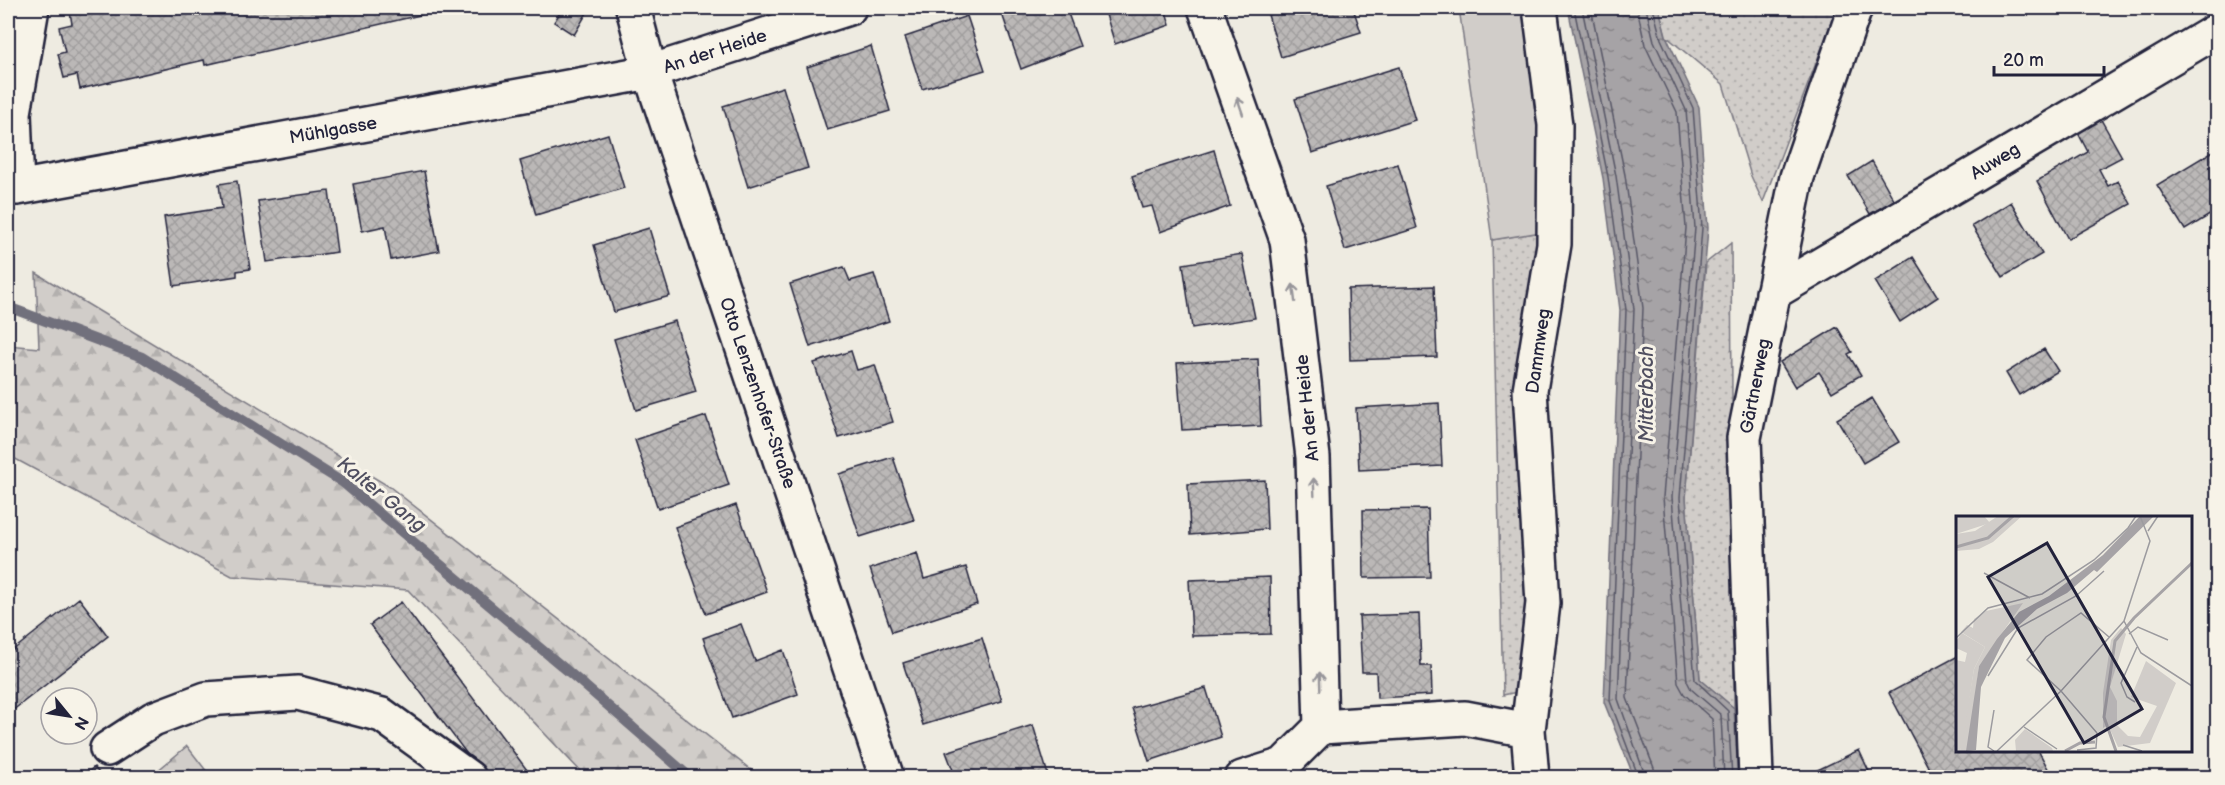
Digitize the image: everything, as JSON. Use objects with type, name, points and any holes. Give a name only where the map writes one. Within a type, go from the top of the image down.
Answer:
[{"type":"street","points":[[12,186],[14,112],[32,8]]},
{"type":"street","name":"Otto Lenzenhofer-Straße","points":[[633,8],[650,72],[887,777]]},
{"type":"street","name":"An der Heide","points":[[650,72],[849,8]]},
{"type":"street","name":"An der Heide","points":[[1205,8],[1287,240],[1313,456],[1321,727]]},
{"type":"street","name":"Dammweg","points":[[1532,777],[1528,730],[1543,603],[1530,390],[1554,244],[1555,125],[1540,8]]},
{"type":"street","name":"Gärtnerweg","points":[[1756,777],[1744,438],[1797,177],[1855,8]]},
{"type":"street","name":"Auweg","points":[[1773,293],[2217,30]]},
{"type":"street","name":"Mühlgasse","points":[[12,186],[650,72]]},
{"type":"street","points":[[107,749],[153,718],[206,699],[298,693],[382,715],[469,777]]},
{"type":"street","points":[[1242,777],[1283,765],[1321,727],[1465,718],[1528,730]]},
{"type":"green space","points":[[1459,8],[1528,8],[1547,129],[1547,231],[1492,240]]},
{"type":"green space","points":[[1659,8],[1837,8],[1763,202],[1751,176],[1723,84],[1666,36]]},
{"type":"green space","points":[[1547,231],[1522,691],[1503,695],[1492,240]]},
{"type":"green space","points":[[1731,243],[1734,708],[1700,679],[1686,498],[1706,263]]},
{"type":"green space","points":[[36,273],[390,487],[760,777],[586,777],[408,590],[232,576],[8,455],[8,345],[39,348]]},
{"type":"green space","points":[[187,746],[211,777],[150,777]]},
{"type":"water","name":"Mitterbach","points":[[1568,8],[1659,8],[1666,36],[1699,107],[1708,228],[1686,498],[1700,679],[1734,708],[1738,777],[1634,777],[1604,702],[1620,310],[1603,178]]},
{"type":"building","points":[[88,8],[450,8],[205,65],[204,60],[80,89],[77,75],[64,78],[58,54],[65,52],[59,27],[72,24],[70,12]]},
{"type":"building","points":[[563,8],[583,8],[588,11],[574,35],[554,22]]},
{"type":"building","points":[[1000,8],[1066,8],[1080,46],[1021,69]]},
{"type":"building","points":[[1104,8],[1165,8],[1170,25],[1115,44]]},
{"type":"building","points":[[1291,8],[1353,8],[1361,32],[1281,57],[1268,15]]},
{"type":"building","points":[[967,16],[985,70],[922,89],[905,37]]},
{"type":"building","points":[[871,46],[890,111],[827,130],[807,67]]},
{"type":"building","points":[[1399,67],[1415,120],[1312,153],[1295,99]]},
{"type":"building","points":[[783,87],[808,168],[748,187],[723,106]]},
{"type":"building","points":[[2099,116],[2122,157],[2099,169],[2108,186],[2118,181],[2131,204],[2068,239],[2037,181],[2088,152],[2076,129]]},
{"type":"building","points":[[608,134],[624,188],[536,215],[520,161]]},
{"type":"building","points":[[2218,148],[2218,210],[2185,230],[2157,185]]},
{"type":"building","points":[[1214,150],[1230,206],[1160,232],[1152,206],[1142,208],[1132,176]]},
{"type":"building","points":[[1872,161],[1894,200],[1870,214],[1848,176]]},
{"type":"building","points":[[1398,164],[1417,228],[1345,250],[1326,186]]},
{"type":"building","points":[[424,171],[439,251],[391,260],[385,226],[362,231],[353,184]]},
{"type":"building","points":[[237,181],[250,269],[237,271],[237,276],[174,286],[164,217],[222,208],[219,184]]},
{"type":"building","points":[[329,191],[337,252],[267,262],[258,201]]},
{"type":"building","points":[[2011,202],[2042,254],[2003,277],[1972,226]]},
{"type":"building","points":[[649,228],[670,296],[614,312],[594,245]]},
{"type":"building","points":[[1242,254],[1255,318],[1192,328],[1183,264]]},
{"type":"building","points":[[1913,257],[1938,297],[1900,322],[1875,281]]},
{"type":"building","points":[[844,267],[850,281],[874,274],[889,321],[810,347],[790,284]]},
{"type":"building","points":[[1434,286],[1437,357],[1350,360],[1348,289]]},
{"type":"building","points":[[675,321],[696,392],[636,410],[614,339]]},
{"type":"building","points":[[1837,327],[1852,352],[1848,354],[1861,375],[1832,392],[1819,372],[1795,387],[1780,362]]},
{"type":"building","points":[[2044,349],[2058,371],[2019,395],[2006,373]]},
{"type":"building","points":[[851,351],[857,370],[875,365],[893,422],[839,438],[814,363]]},
{"type":"building","points":[[1258,359],[1261,426],[1182,430],[1177,363]]},
{"type":"building","points":[[1872,398],[1899,442],[1863,463],[1837,419]]},
{"type":"building","points":[[1439,403],[1442,466],[1359,470],[1356,408]]},
{"type":"building","points":[[706,416],[729,485],[658,509],[635,440]]},
{"type":"building","points":[[893,457],[914,520],[860,537],[839,474]]},
{"type":"building","points":[[1265,480],[1267,529],[1190,535],[1188,484]]},
{"type":"building","points":[[736,505],[767,592],[706,614],[675,527]]},
{"type":"building","points":[[1428,509],[1430,577],[1364,578],[1363,510]]},
{"type":"building","points":[[917,553],[924,579],[966,567],[977,604],[892,632],[870,569]]},
{"type":"building","points":[[1270,577],[1271,634],[1192,636],[1189,580]]},
{"type":"building","points":[[79,598],[108,636],[44,686],[39,686],[39,690],[8,714],[8,654]]},
{"type":"building","points":[[401,602],[533,778],[485,778],[370,625]]},
{"type":"building","points":[[1419,614],[1421,666],[1431,666],[1432,695],[1377,698],[1376,672],[1362,672],[1359,616]]},
{"type":"building","points":[[741,624],[755,661],[783,650],[798,694],[732,718],[703,638]]},
{"type":"building","points":[[982,638],[1002,701],[923,725],[903,663]]},
{"type":"building","points":[[1956,657],[1956,752],[2039,752],[2053,778],[1934,778],[1889,693]]},
{"type":"building","points":[[1206,688],[1221,737],[1149,761],[1132,708]]},
{"type":"building","points":[[1033,725],[1049,778],[956,778],[946,752]]},
{"type":"building","points":[[1859,750],[1872,778],[1801,778]]},
{"type":"building","points":[[94,767],[103,778],[81,778]]},
{"type":"waterway","name":"Kalter Gang","points":[[8,307],[142,357],[342,482],[576,678],[691,778]]}]
